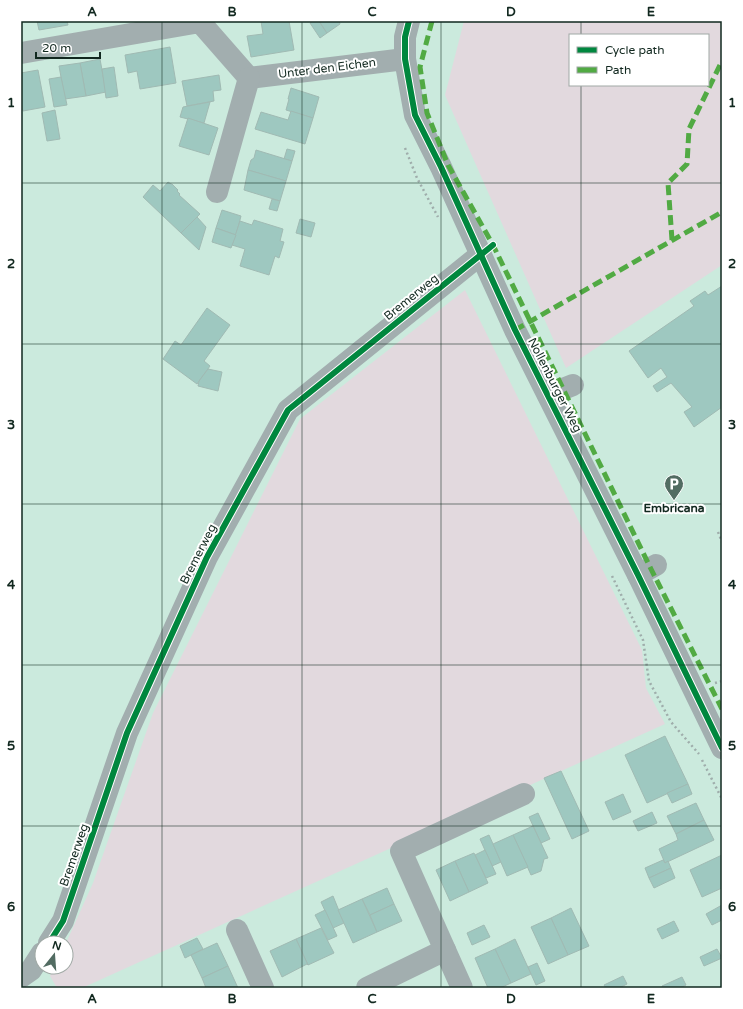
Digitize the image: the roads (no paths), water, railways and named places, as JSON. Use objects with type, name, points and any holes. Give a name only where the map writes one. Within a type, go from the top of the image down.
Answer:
[{"type":"street","name":"Nollenburger Weg","points":[[409,21],[405,37],[405,59],[415,115],[441,167],[514,330],[548,395],[647,570],[722,748]]},
{"type":"street","points":[[21,53],[200,22],[249,78],[217,192]]},
{"type":"street","name":"Unter den Eichen","points":[[249,78],[405,59]]},
{"type":"street","name":"Bremerweg","points":[[53,935],[63,921],[127,732],[207,557],[288,410],[480,255]]},
{"type":"street","points":[[548,395],[573,385]]},
{"type":"street","points":[[462,988],[401,851],[524,794]]},
{"type":"street","points":[[237,930],[263,988]]},
{"type":"street","points":[[367,988],[445,950]]},
{"type":"street","points":[[21,977],[31,970],[34,965]]},
{"type":"place","name":"Embricana","points":[[674,501]]}]
